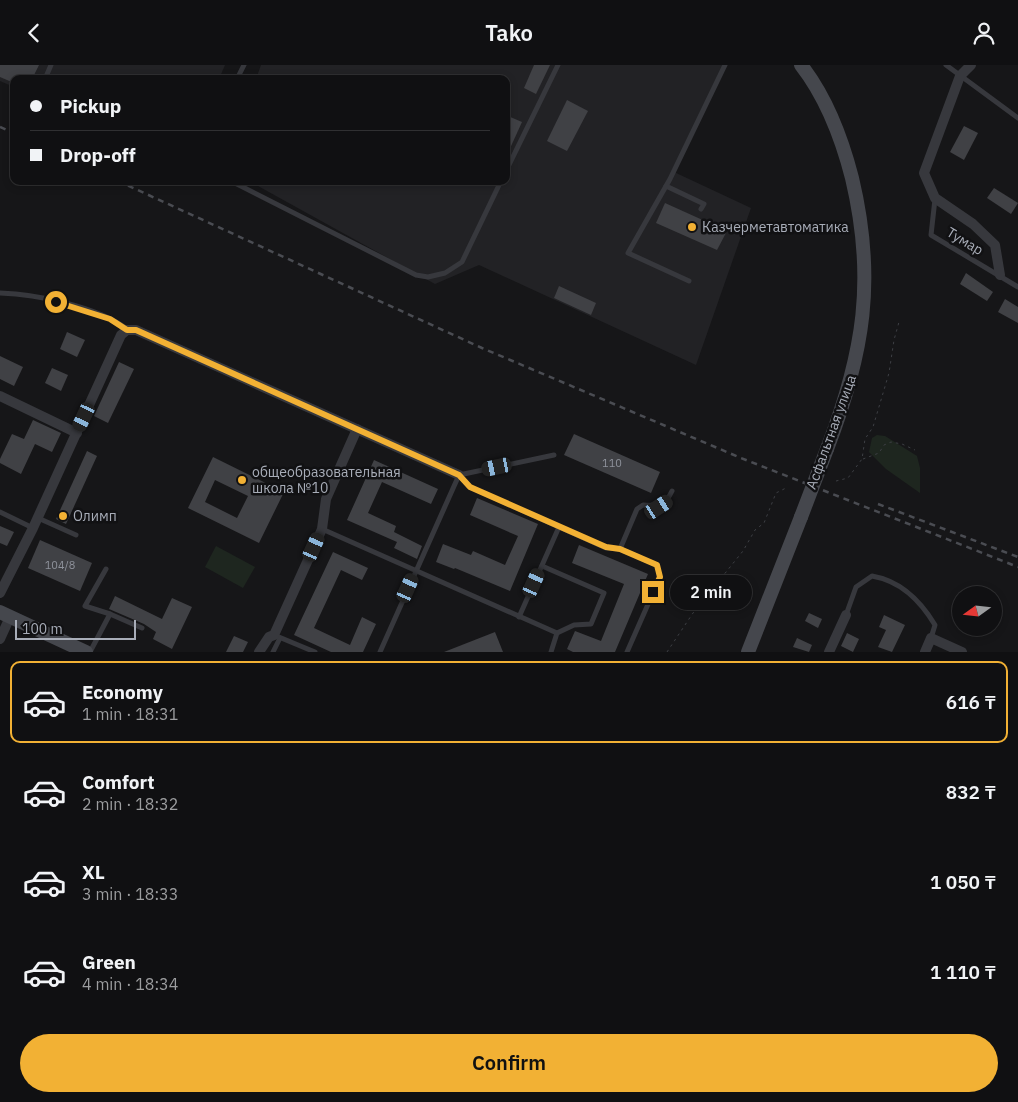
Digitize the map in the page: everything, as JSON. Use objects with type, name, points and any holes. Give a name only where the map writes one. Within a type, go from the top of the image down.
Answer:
[{"type":"main road","name":"Асфальтная улица","points":[[748,652],[841,413],[854,366],[864,307],[865,264],[863,228],[846,153],[820,94],[801,65]]},
{"type":"main road","points":[[5,615],[86,652]]},
{"type":"street","points":[[970,65],[960,76],[924,173],[935,198],[973,224],[995,245],[1000,275]]},
{"type":"street","points":[[0,593],[38,518],[121,335],[127,330],[136,330],[459,475]]},
{"type":"street","points":[[0,396],[76,433]]},
{"type":"street","points":[[259,652],[269,637],[277,636],[322,529],[326,499],[357,429]]},
{"type":"street","points":[[0,639],[5,615]]},
{"type":"street","points":[[829,652],[846,615]]},
{"type":"street","points":[[924,652],[931,638],[962,652]]},
{"type":"lane","points":[[510,163],[558,65]]},
{"type":"lane","points":[[689,281],[628,253],[666,186],[725,65]]},
{"type":"lane","points":[[946,65],[1018,118]]},
{"type":"lane","points":[[239,185],[416,275],[428,277],[445,273],[462,262],[500,185]]},
{"type":"lane","points":[[666,186],[704,204],[701,209]]},
{"type":"lane","name":"Тумар","points":[[935,198],[931,235],[1018,287]]},
{"type":"lane","points":[[0,293],[22,294],[79,308],[110,319],[127,330]]},
{"type":"lane","points":[[459,475],[554,455]]},
{"type":"lane","points":[[459,475],[470,487],[606,547],[620,549],[657,565],[660,577],[627,652]]},
{"type":"lane","points":[[380,652],[459,475]]},
{"type":"lane","points":[[620,549],[638,509],[643,505],[659,507],[667,501],[672,491]]},
{"type":"lane","points":[[0,512],[33,528]]},
{"type":"lane","points":[[38,518],[76,535]]},
{"type":"lane","points":[[519,617],[559,527]]},
{"type":"lane","points":[[322,529],[415,572],[557,633]]},
{"type":"lane","points":[[542,566],[604,593],[591,624],[574,625],[557,633],[551,652]]},
{"type":"lane","points":[[106,569],[86,606],[142,628]]},
{"type":"lane","points":[[846,615],[856,587],[872,576],[888,579],[907,591],[927,611],[935,625],[931,638]]},
{"type":"lane","points":[[90,652],[110,614]]},
{"type":"lane","points":[[273,652],[277,636],[315,652]]},
{"type":"path","points":[[836,481],[848,478],[862,459],[865,439],[873,427],[890,373],[894,340],[899,322]]},
{"type":"path","points":[[862,459],[879,453],[884,445],[891,442],[902,444],[915,450]]},
{"type":"path","points":[[667,652],[693,613],[743,551],[755,530],[764,523],[776,493],[786,489]]},
{"type":"shaded area","points":[[0,65],[225,65],[221,75],[10,75],[10,85],[0,81]]},
{"type":"shaded area","points":[[261,65],[725,65],[674,172],[751,208],[696,365],[479,265],[435,284],[256,185],[510,185],[510,75],[257,75]]},
{"type":"shaded area","points":[[877,435],[885,436],[917,456],[920,468],[920,493],[886,469],[869,452],[872,438]]},
{"type":"shaded area","points":[[216,546],[255,567],[243,588],[205,567]]},
{"type":"building","points":[[0,65],[39,65],[34,75],[10,75],[10,81],[0,77]]},
{"type":"building","points":[[534,65],[550,65],[536,94],[524,88]]},
{"type":"building","points":[[567,100],[588,111],[567,151],[547,141]]},
{"type":"building","points":[[510,117],[522,122],[510,148]]},
{"type":"building","points":[[964,126],[978,133],[964,160],[950,152]]},
{"type":"building","points":[[994,188],[1018,203],[1011,214],[987,198]]},
{"type":"building","name":"Казчерметавтоматика","points":[[665,203],[727,231],[717,250],[656,223]]},
{"type":"building","points":[[966,273],[993,292],[987,301],[960,284]]},
{"type":"building","points":[[559,286],[596,303],[591,315],[554,298]]},
{"type":"building","points":[[1005,299],[1018,307],[1018,323],[998,312]]},
{"type":"building","points":[[67,332],[85,340],[77,357],[60,349]]},
{"type":"building","points":[[0,356],[23,367],[14,386],[0,379]]},
{"type":"building","points":[[119,362],[134,369],[108,423],[94,416]]},
{"type":"building","points":[[52,368],[68,375],[61,391],[45,383]]},
{"type":"building","points":[[33,420],[61,433],[52,452],[35,444],[21,474],[0,463],[0,459],[12,434],[24,439]]},
{"type":"building","points":[[574,434],[660,472],[651,493],[564,455]]},
{"type":"building","points":[[87,451],[97,456],[66,524],[56,519]]},
{"type":"building","points":[[213,457],[284,492],[259,543],[188,508]],"holes":[[[215,480],[248,496],[237,518],[205,502]]]},
{"type":"building","points":[[374,460],[438,489],[431,504],[382,482],[368,513],[396,526],[394,532],[422,546],[417,559],[394,548],[397,542],[347,520]]},
{"type":"building","points":[[477,498],[538,524],[510,591],[436,562],[443,544],[471,555],[473,551],[505,565],[518,536],[470,515]]},
{"type":"building","points":[[0,526],[14,532],[7,546],[0,543]]},
{"type":"building","points":[[40,540],[92,563],[80,591],[28,568]]},
{"type":"building","points":[[579,545],[648,574],[615,652],[573,652],[567,649],[575,631],[601,641],[624,584],[572,563]]},
{"type":"building","points":[[333,552],[368,568],[362,580],[341,570],[314,628],[350,645],[362,617],[376,624],[363,652],[331,652],[294,635]]},
{"type":"building","points":[[115,596],[162,619],[172,598],[192,607],[172,649],[153,639],[156,632],[144,624],[109,609]]},
{"type":"building","points":[[809,613],[822,619],[818,628],[805,621]]},
{"type":"building","points":[[884,615],[905,625],[892,652],[878,647],[886,630],[879,627]]},
{"type":"building","points":[[495,632],[503,652],[444,652]]},
{"type":"building","points":[[847,633],[859,639],[853,652],[841,646]]},
{"type":"building","points":[[234,636],[248,642],[243,652],[226,652]]},
{"type":"building","points":[[797,638],[812,645],[809,652],[793,647]]},
{"type":"railway","points":[[0,127],[10,131]]},
{"type":"railway","points":[[127,185],[482,348],[741,458],[1018,567]]},
{"type":"railway","points":[[878,504],[1018,557]]},
{"type":"place","name":"Казчерметавтоматика","points":[[692,227]]},
{"type":"place","name":"общеобразовательная школа №10","points":[[242,480]]},
{"type":"place","name":"Олимп","points":[[63,516]]},
{"type":"route","points":[[56,302],[110,319],[127,330],[136,330],[459,475],[470,487],[606,547],[620,549],[657,565],[660,577],[653,592]]}]
